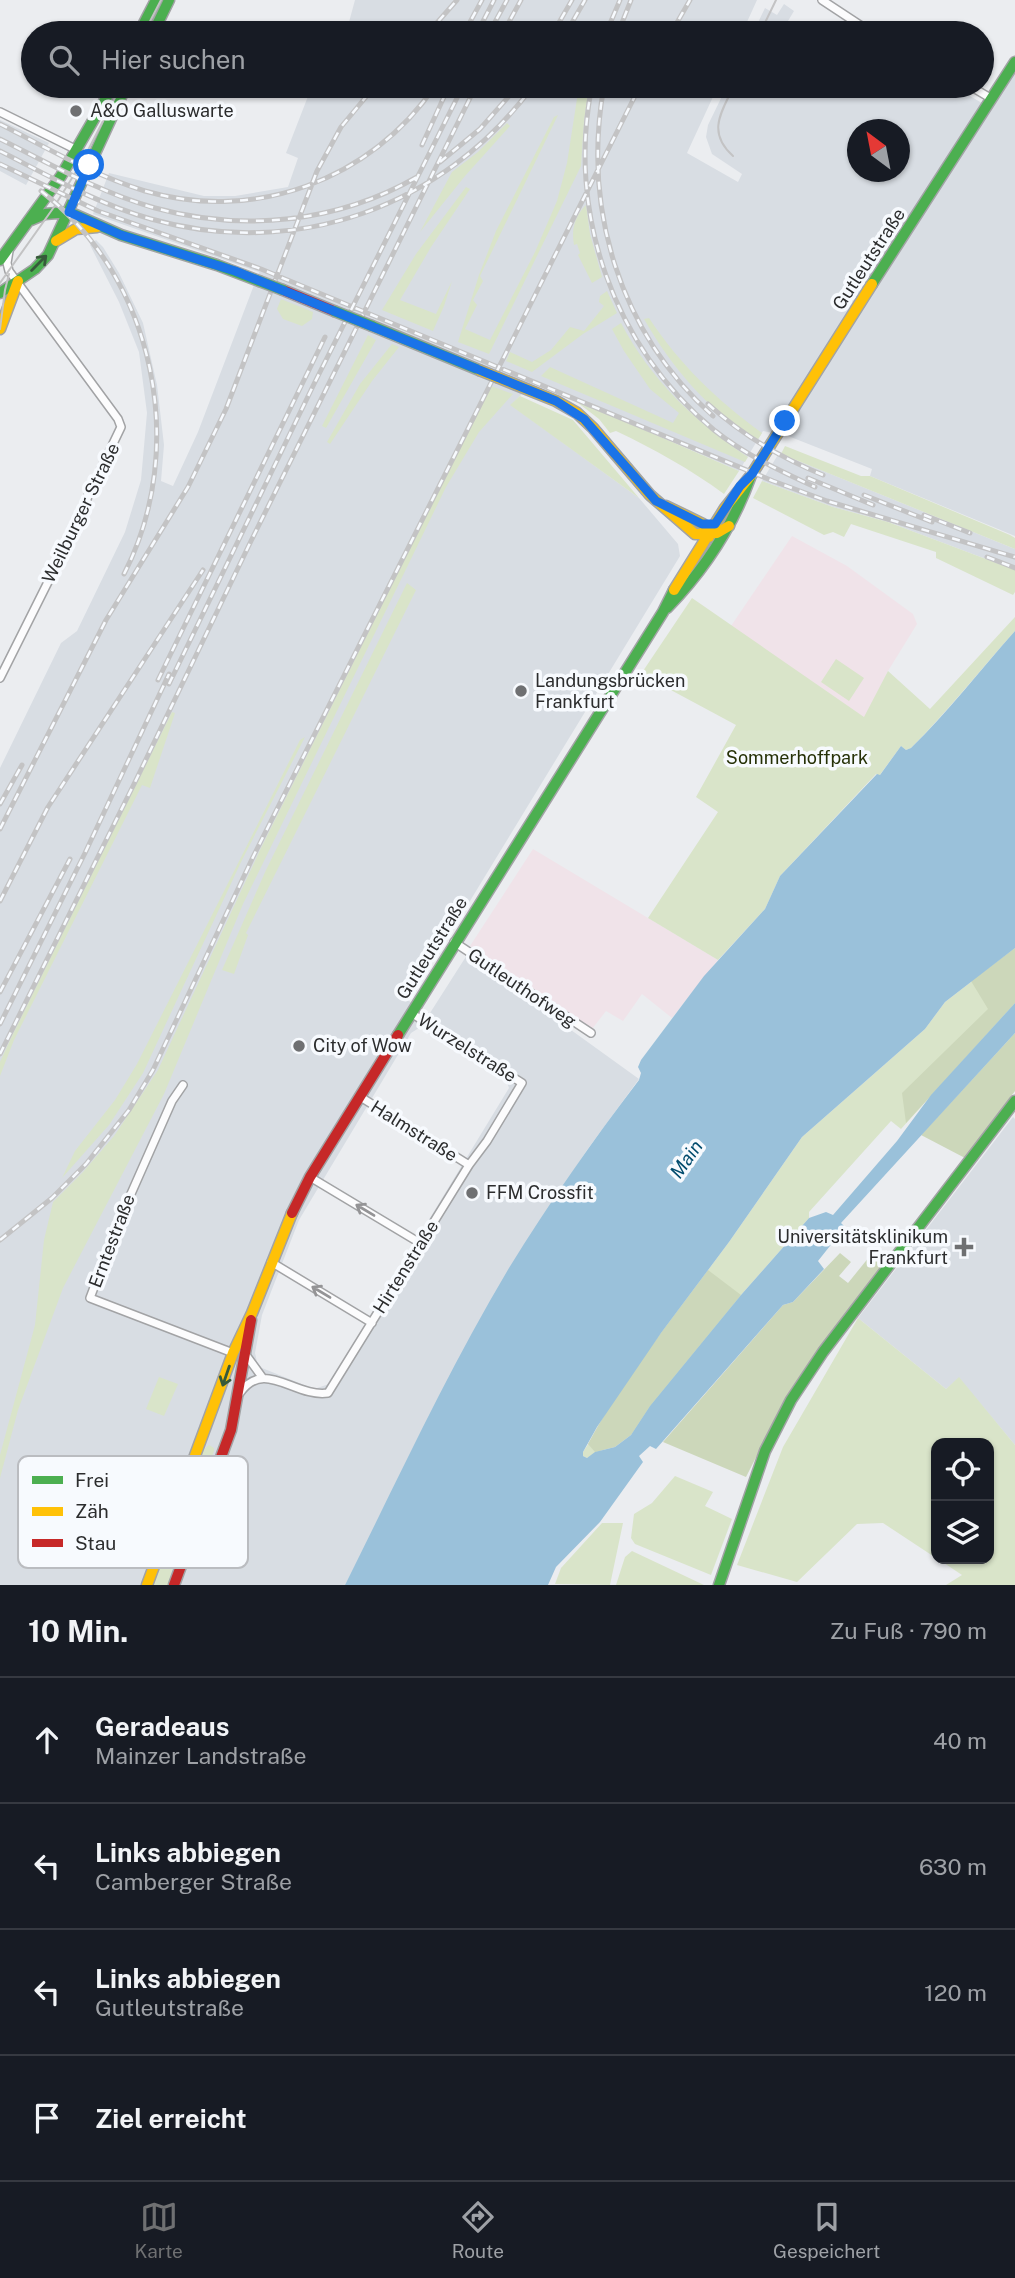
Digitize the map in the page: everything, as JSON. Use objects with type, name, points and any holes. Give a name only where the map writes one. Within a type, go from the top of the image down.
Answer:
[{"type":"main road","points":[[145,21],[155,1]]},
{"type":"main road","points":[[159,21],[167,4]]},
{"type":"main road","name":"Gutleutstraße","points":[[994,96],[1015,62]]},
{"type":"main road","points":[[0,260],[77,150],[106,98]]},
{"type":"main road","points":[[0,293],[41,263],[56,241],[120,98]]},
{"type":"main road","name":"Gutleutstraße","points":[[195,1456],[233,1353],[252,1313],[295,1204],[310,1177],[454,942],[663,612],[691,582],[729,526],[752,474],[887,259],[992,99]]},
{"type":"main road","points":[[30,220],[45,214],[69,212],[101,228],[283,290],[568,407],[584,419],[656,501],[696,535],[701,545]]},
{"type":"main road","points":[[56,241],[79,228],[101,228]]},
{"type":"main road","points":[[0,329],[18,281]]},
{"type":"main road","name":"Gutleutstraße","points":[[663,612],[701,545],[705,529],[715,524],[740,486],[752,474]]},
{"type":"main road","points":[[656,501],[705,529],[717,533],[729,526]]},
{"type":"main road","points":[[696,535],[705,529]]},
{"type":"main road","points":[[705,529],[711,541],[710,555]]},
{"type":"main road","points":[[688,566],[685,579],[691,582]]},
{"type":"main road","points":[[719,1585],[765,1451],[790,1400],[855,1311],[1013,1108]]},
{"type":"main road","name":"Gutleutstraße","points":[[221,1456],[240,1393],[252,1313]]},
{"type":"main road","name":"Gutleutstraße","points":[[147,1585],[153,1568]]},
{"type":"main road","name":"Gutleutstraße","points":[[174,1585],[180,1568]]},
{"type":"street","points":[[822,0],[854,21]]},
{"type":"street","points":[[155,1],[167,4]]},
{"type":"street","points":[[0,113],[77,150]]},
{"type":"street","name":"Weilburger Straße","points":[[0,678],[83,512],[121,428],[118,419],[8,268],[9,249]]},
{"type":"street","name":"Gutleuthofweg","points":[[454,942],[591,1033]]},
{"type":"street","name":"Wurzelstraße","points":[[411,1013],[522,1083]]},
{"type":"street","name":"Hirtenstraße","points":[[262,1377],[318,1395],[328,1393],[522,1083]]},
{"type":"street","name":"Erntestraße","points":[[183,1084],[172,1101],[119,1221],[90,1298],[233,1353]]},
{"type":"street","name":"Halmstraße","points":[[359,1096],[469,1165]]},
{"type":"street","points":[[310,1177],[420,1243]]},
{"type":"street","points":[[271,1262],[372,1323]]},
{"type":"street","points":[[240,1393],[253,1379],[262,1377],[246,1355]]},
{"type":"shaded area","points":[[355,0],[757,0],[747,21],[349,21]]},
{"type":"shaded area","points":[[784,4],[794,11],[788,21],[759,21],[765,8],[777,15]]},
{"type":"shaded area","points":[[1015,62],[1015,536],[870,476],[872,469],[788,436],[763,431],[739,471],[534,382],[511,405],[639,498],[678,544],[680,556],[409,1001],[430,1013],[467,955],[639,1079],[587,1150],[509,1269],[456,1366],[345,1585],[0,1585],[0,768],[61,643],[77,631],[125,532],[141,480],[147,413],[139,352],[119,302],[90,245],[96,240],[103,247],[143,323],[157,385],[164,445],[161,481],[173,486],[198,432],[259,272],[93,214],[109,173],[204,196],[235,196],[288,187],[298,158],[286,153],[307,98],[712,98],[687,153],[738,182],[742,174],[712,154],[706,137],[708,125],[721,98],[973,98],[987,106]],"holes":[[[419,1028],[506,1080],[509,1088],[329,1384],[314,1389],[262,1368],[255,1353],[262,1315],[299,1220],[411,1033]]]},
{"type":"shaded area","points":[[0,120],[49,143],[26,185],[0,171]]},
{"type":"shaded area","points":[[779,453],[1015,549],[1015,570],[888,522],[833,507],[762,481]]},
{"type":"shaded area","points":[[792,536],[847,566],[913,614],[917,624],[888,671],[865,718],[731,626]]},
{"type":"shaded area","points":[[533,849],[718,960],[672,1018],[642,994],[623,1021],[606,1011],[592,1029],[470,946]]},
{"type":"shaded area","name":"Universitätsklinikum Frankfurt","points":[[1013,1117],[1015,1445],[959,1378],[946,1389],[858,1318]]},
{"type":"green space","points":[[577,98],[587,98],[581,166],[489,354],[458,342],[479,275],[496,231],[554,117],[558,115],[480,276],[483,281],[473,300],[477,305],[465,329],[490,340],[535,252],[557,201],[567,163]]},
{"type":"green space","points":[[507,123],[510,126],[420,232],[452,172],[478,152]]},
{"type":"green space","points":[[466,187],[470,189],[400,300],[436,314],[452,281],[433,331],[382,310],[416,254]]},
{"type":"green space","points":[[586,205],[590,234],[602,277],[592,283],[573,239],[575,223]]},
{"type":"green space","points":[[607,291],[617,313],[583,334],[532,372],[506,361],[510,352],[532,362],[551,350],[570,327],[584,331],[604,306],[599,302],[600,296]]},
{"type":"green space","points":[[281,299],[313,312],[312,319],[302,326],[283,319],[277,309]]},
{"type":"green space","points":[[649,318],[673,351],[700,381],[762,433],[757,441],[723,416],[693,387],[655,337],[644,319]]},
{"type":"green space","points":[[621,323],[660,381],[692,414],[748,457],[745,462],[541,376],[550,367],[673,423],[679,413],[650,389],[612,329]]},
{"type":"green space","points":[[368,335],[376,340],[326,428],[322,426]]},
{"type":"green space","points":[[392,344],[399,347],[372,381],[330,444],[327,442],[360,384]]},
{"type":"green space","points":[[491,386],[513,394],[479,432],[446,487],[243,904],[164,1094],[63,1288],[18,1410],[0,1478],[0,1455],[35,1325],[44,1240],[53,1202],[114,1136],[158,1070],[260,850]]},
{"type":"green space","points":[[520,396],[573,420],[639,498],[510,405]]},
{"type":"green space","points":[[573,399],[739,471],[724,494],[658,452],[616,431],[610,433],[599,419]]},
{"type":"green space","points":[[785,446],[861,476],[870,476],[1010,535],[1015,538],[1015,549],[781,454]]},
{"type":"green space","points":[[762,481],[833,507],[888,522],[1015,570],[1015,592],[1013,595],[936,558],[936,552],[851,524],[844,537],[833,532],[824,535],[753,498]]},
{"type":"green space","points":[[407,583],[416,590],[246,933],[248,935],[234,974],[222,970],[266,870]]},
{"type":"green space","name":"Sommerhoffpark","points":[[692,598],[864,717],[888,671],[930,709],[1015,617],[1015,631],[964,690],[911,748],[906,750],[901,746],[879,776],[876,774],[780,876],[765,909],[718,960],[648,918],[718,812],[696,797],[736,725],[641,674]]},
{"type":"green space","points":[[836,659],[864,678],[849,701],[821,682]]},
{"type":"green space","points":[[172,712],[175,713],[150,788],[142,785],[14,1040],[0,1076],[0,1062],[11,1038]]},
{"type":"green space","points":[[305,737],[241,862],[143,1073],[109,1125],[62,1178],[75,1151],[115,1100],[137,1064],[300,740]]},
{"type":"green space","points":[[1015,948],[1015,1003],[901,1129],[891,1121],[809,1212],[809,1218],[741,1295],[631,1435],[587,1458],[583,1456],[583,1452],[661,1333],[802,1137],[925,1029],[945,1002]]},
{"type":"green space","points":[[1015,948],[1015,1003],[906,1123],[902,1093],[988,1009],[971,981]]},
{"type":"green space","points":[[1015,1033],[1015,1091],[965,1158],[921,1135]]},
{"type":"green space","points":[[874,1251],[889,1257],[788,1394],[746,1477],[663,1442],[783,1305],[793,1302],[840,1253],[851,1262],[839,1276],[848,1283]]},
{"type":"green space","points":[[708,1270],[741,1295],[650,1406],[631,1435],[615,1447],[595,1452],[588,1444],[601,1421],[645,1355]]},
{"type":"green space","points":[[858,1318],[946,1389],[959,1377],[1015,1445],[1015,1585],[946,1585],[962,1575],[946,1564],[994,1564],[994,1438],[931,1438],[931,1555],[883,1523],[857,1524],[797,1582],[737,1565],[783,1447]]},
{"type":"green space","points":[[159,1377],[178,1384],[164,1416],[146,1409]]},
{"type":"green space","points":[[209,1445],[214,1448],[212,1456],[200,1456]]},
{"type":"green space","points":[[675,1476],[713,1492],[705,1506],[732,1519],[711,1575],[635,1544],[631,1538],[634,1514],[652,1503]]},
{"type":"green space","points":[[602,1523],[623,1523],[610,1585],[555,1584],[561,1568]]},
{"type":"green space","points":[[632,1551],[704,1585],[616,1585],[625,1557]]},
{"type":"green space","points":[[158,1568],[172,1568],[168,1585],[152,1585]]},
{"type":"water","name":"Main","points":[[1015,631],[1015,948],[945,1002],[925,1029],[802,1137],[661,1333],[597,1427],[583,1456],[587,1458],[595,1452],[615,1447],[631,1435],[650,1406],[741,1295],[809,1218],[826,1212],[833,1215],[897,1141],[931,1095],[1015,1003],[1015,1033],[841,1223],[845,1227],[818,1261],[824,1269],[793,1302],[783,1305],[656,1449],[650,1446],[639,1456],[643,1462],[600,1522],[556,1567],[548,1585],[345,1585],[465,1346],[509,1268],[556,1196],[639,1080],[641,1073],[638,1067],[641,1060],[704,976],[765,909],[780,876],[877,774],[880,775],[901,746],[906,750],[911,748],[925,734]]},
{"type":"tram line","points":[[150,21],[161,0]]},
{"type":"tram line","points":[[766,21],[776,0]]},
{"type":"tram line","points":[[0,283],[82,162],[115,98]]},
{"type":"tram line","points":[[728,98],[721,113],[718,130],[725,147],[733,156]]},
{"type":"tram line","points":[[0,329],[9,274]]},
{"type":"railway","points":[[439,21],[457,0]]},
{"type":"railway","points":[[471,21],[482,0]]},
{"type":"railway","points":[[483,21],[494,0]]},
{"type":"railway","points":[[496,21],[507,0]]},
{"type":"railway","points":[[510,21],[521,0]]},
{"type":"railway","points":[[560,21],[572,0]]},
{"type":"railway","points":[[573,21],[585,0]]},
{"type":"railway","points":[[611,21],[620,0]]},
{"type":"railway","points":[[623,21],[631,0]]},
{"type":"railway","points":[[678,21],[690,0]]},
{"type":"railway","points":[[0,829],[106,620],[188,487],[226,409],[317,171],[341,127],[365,98]]},
{"type":"railway","points":[[0,124],[71,161],[126,185],[186,200],[228,201],[268,197],[307,186],[344,169],[378,147],[409,119],[426,98]]},
{"type":"railway","points":[[422,145],[444,98]]},
{"type":"railway","points":[[169,684],[314,384],[457,98]]},
{"type":"railway","points":[[0,1054],[470,98]]},
{"type":"railway","points":[[440,162],[480,129],[507,98]]},
{"type":"railway","points":[[0,151],[55,180],[131,213],[205,230],[259,233],[312,227],[363,213],[411,192],[456,164],[497,128],[523,98]]},
{"type":"railway","points":[[590,98],[586,134],[586,181],[593,229],[606,274],[625,318],[649,359],[679,397],[714,430],[750,454],[815,487]]},
{"type":"railway","points":[[603,98],[599,132],[599,177],[604,222],[615,265],[631,307],[653,346],[680,383],[713,416]]},
{"type":"railway","points":[[0,1240],[52,1198],[86,1164],[129,1110],[153,1070],[253,857],[634,98]]},
{"type":"railway","points":[[0,139],[76,177],[135,202],[222,220],[289,219],[322,213],[355,205],[417,177]]},
{"type":"railway","points":[[0,164],[98,211],[261,269],[773,481],[827,501],[1015,557]]},
{"type":"railway","points":[[41,191],[80,227],[111,270],[134,317],[150,368],[156,420],[154,473],[144,525],[124,574]]},
{"type":"railway","points":[[158,680],[325,337]]},
{"type":"railway","points":[[708,404],[762,445],[823,475]]},
{"type":"railway","points":[[808,478],[873,505]]},
{"type":"railway","points":[[864,495],[932,522]]},
{"type":"railway","points":[[924,515],[970,533]]},
{"type":"railway","points":[[987,557],[1015,568]]},
{"type":"railway","points":[[0,901],[48,807],[203,570]]},
{"type":"railway","points":[[0,1024],[85,853],[169,674]]},
{"type":"railway","points":[[0,804],[22,765]]},
{"type":"railway","points":[[0,992],[70,859]]},
{"type":"traffic: fast","points":[[145,21],[156,0]]},
{"type":"traffic: fast","points":[[159,21],[169,0]]},
{"type":"traffic: fast","points":[[994,95],[1015,62]]},
{"type":"traffic: fast","points":[[0,260],[61,176],[106,98]]},
{"type":"traffic: fast","points":[[0,293],[35,269],[48,255],[120,98]]},
{"type":"traffic: fast","points":[[872,284],[992,98]]},
{"type":"traffic: fast","points":[[31,220],[45,214],[69,212],[121,235],[259,281]]},
{"type":"traffic: fast","points":[[259,281],[283,290]]},
{"type":"traffic: fast","points":[[334,311],[372,326]]},
{"type":"traffic: fast","points":[[372,326],[479,370]]},
{"type":"traffic: fast","points":[[667,608],[716,548],[735,514],[750,478]]},
{"type":"traffic: fast","points":[[398,1035],[663,612],[674,590]]},
{"type":"traffic: fast","points":[[719,1585],[765,1451],[791,1400],[823,1352],[1015,1101]]},
{"type":"traffic: slow","points":[[56,241],[76,229],[97,227]]},
{"type":"traffic: slow","points":[[0,329],[18,281]]},
{"type":"traffic: slow","points":[[674,590],[725,508],[752,474],[872,284]]},
{"type":"traffic: slow","points":[[479,370],[499,378]]},
{"type":"traffic: slow","points":[[499,378],[556,401],[577,413],[650,495],[695,534],[717,533],[729,526]]},
{"type":"traffic: slow","points":[[666,506],[703,524],[709,537]]},
{"type":"traffic: slow","points":[[195,1456],[233,1353],[292,1213]]},
{"type":"traffic: slow","points":[[147,1585],[153,1568]]},
{"type":"traffic: jam","points":[[283,290],[334,311]]},
{"type":"traffic: jam","points":[[292,1213],[310,1177],[398,1035]]},
{"type":"traffic: jam","points":[[221,1456],[231,1430],[251,1320]]},
{"type":"traffic: jam","points":[[174,1585],[180,1568]]},
{"type":"place","name":"A&O Galluswarte","points":[[76,111]]},
{"type":"place","name":"Landungsbrücken Frankfurt","points":[[521,691]]},
{"type":"place","name":"City of Wow","points":[[299,1046]]},
{"type":"place","name":"FFM Crossfit","points":[[472,1193]]},
{"type":"place","name":"Universitätsklinikum Frankfurt","points":[[964,1247]]},
{"type":"route","points":[[89,165],[69,212],[101,228],[235,271],[556,401],[584,419],[656,501],[702,524],[715,524],[740,486],[752,474],[785,421]]}]
